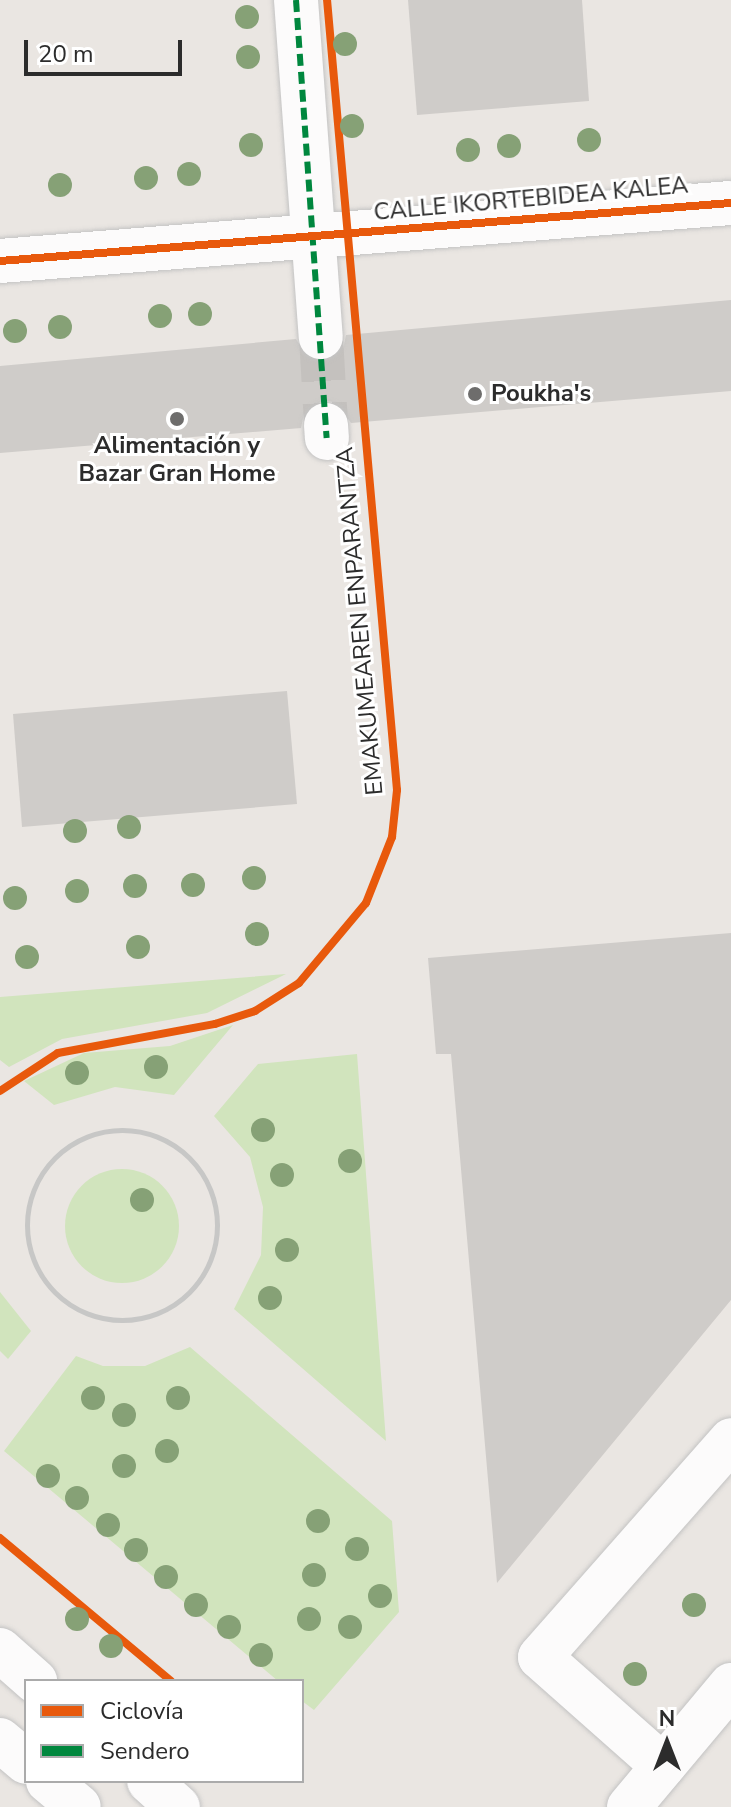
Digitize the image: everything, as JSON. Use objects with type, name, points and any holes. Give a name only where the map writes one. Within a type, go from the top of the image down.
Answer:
[{"type":"street","points":[[296,0],[321,337]]},
{"type":"street","name":"CALLE IKORTEBIDEA KALEA","points":[[0,261],[731,203]]},
{"type":"street","points":[[663,1766],[540,1657],[731,1440]]},
{"type":"street","points":[[0,1650],[33,1679]]},
{"type":"street","points":[[629,1807],[731,1685]]},
{"type":"street","points":[[0,1740],[24,1760]]},
{"type":"street","points":[[50,1783],[79,1807]]},
{"type":"street","points":[[151,1783],[178,1807]]},
{"type":"path","points":[[113,1130],[169,1141],[193,1160],[210,1186],[216,1245],[205,1273],[162,1312],[104,1319],[77,1310],[35,1265],[28,1204],[40,1176],[85,1137],[113,1130]]},
{"type":"green space","points":[[286,974],[207,1013],[62,1039],[9,1067],[0,1060],[0,997]]},
{"type":"green space","points":[[233,1025],[174,1095],[115,1087],[54,1105],[24,1081],[84,1053],[170,1046]]},
{"type":"green space","points":[[357,1054],[386,1441],[234,1309],[261,1255],[263,1207],[250,1157],[214,1116],[258,1064]]},
{"type":"green space","points":[[122,1169],[154,1178],[170,1194],[179,1226],[170,1258],[154,1274],[122,1283],[90,1274],[74,1258],[65,1226],[74,1194],[90,1178]]},
{"type":"green space","points":[[0,1292],[31,1331],[8,1359],[0,1351]]},
{"type":"green space","points":[[190,1347],[392,1521],[399,1612],[314,1710],[304,1702],[304,1679],[276,1679],[4,1451],[76,1356],[103,1366],[145,1366]]},
{"type":"building","points":[[408,0],[582,0],[589,101],[417,115]]},
{"type":"building","points":[[731,300],[731,391],[351,423],[337,403],[323,400],[304,414],[301,428],[0,453],[0,366],[296,339],[309,359],[324,362],[343,349],[346,335]]},
{"type":"building","points":[[287,691],[297,804],[22,827],[13,714]]},
{"type":"building","points":[[731,933],[731,1300],[497,1583],[451,1054],[436,1054],[428,958]]},
{"type":"tunnel","points":[[321,337],[326,425]]},
{"type":"marked path","points":[[296,0],[327,438]]},
{"type":"cycle path","name":"EMAKUMEAREN ENPARANTZA","points":[[0,1091],[58,1053],[215,1024],[255,1011],[299,983],[366,903],[392,837],[397,790],[327,0]]},
{"type":"cycle path","points":[[0,261],[731,203]]},
{"type":"cycle path","points":[[0,1538],[169,1679]]},
{"type":"place","name":"Poukha's","points":[[475,394]]},
{"type":"place","name":"Alimentación y Bazar Gran Home","points":[[177,419]]}]
